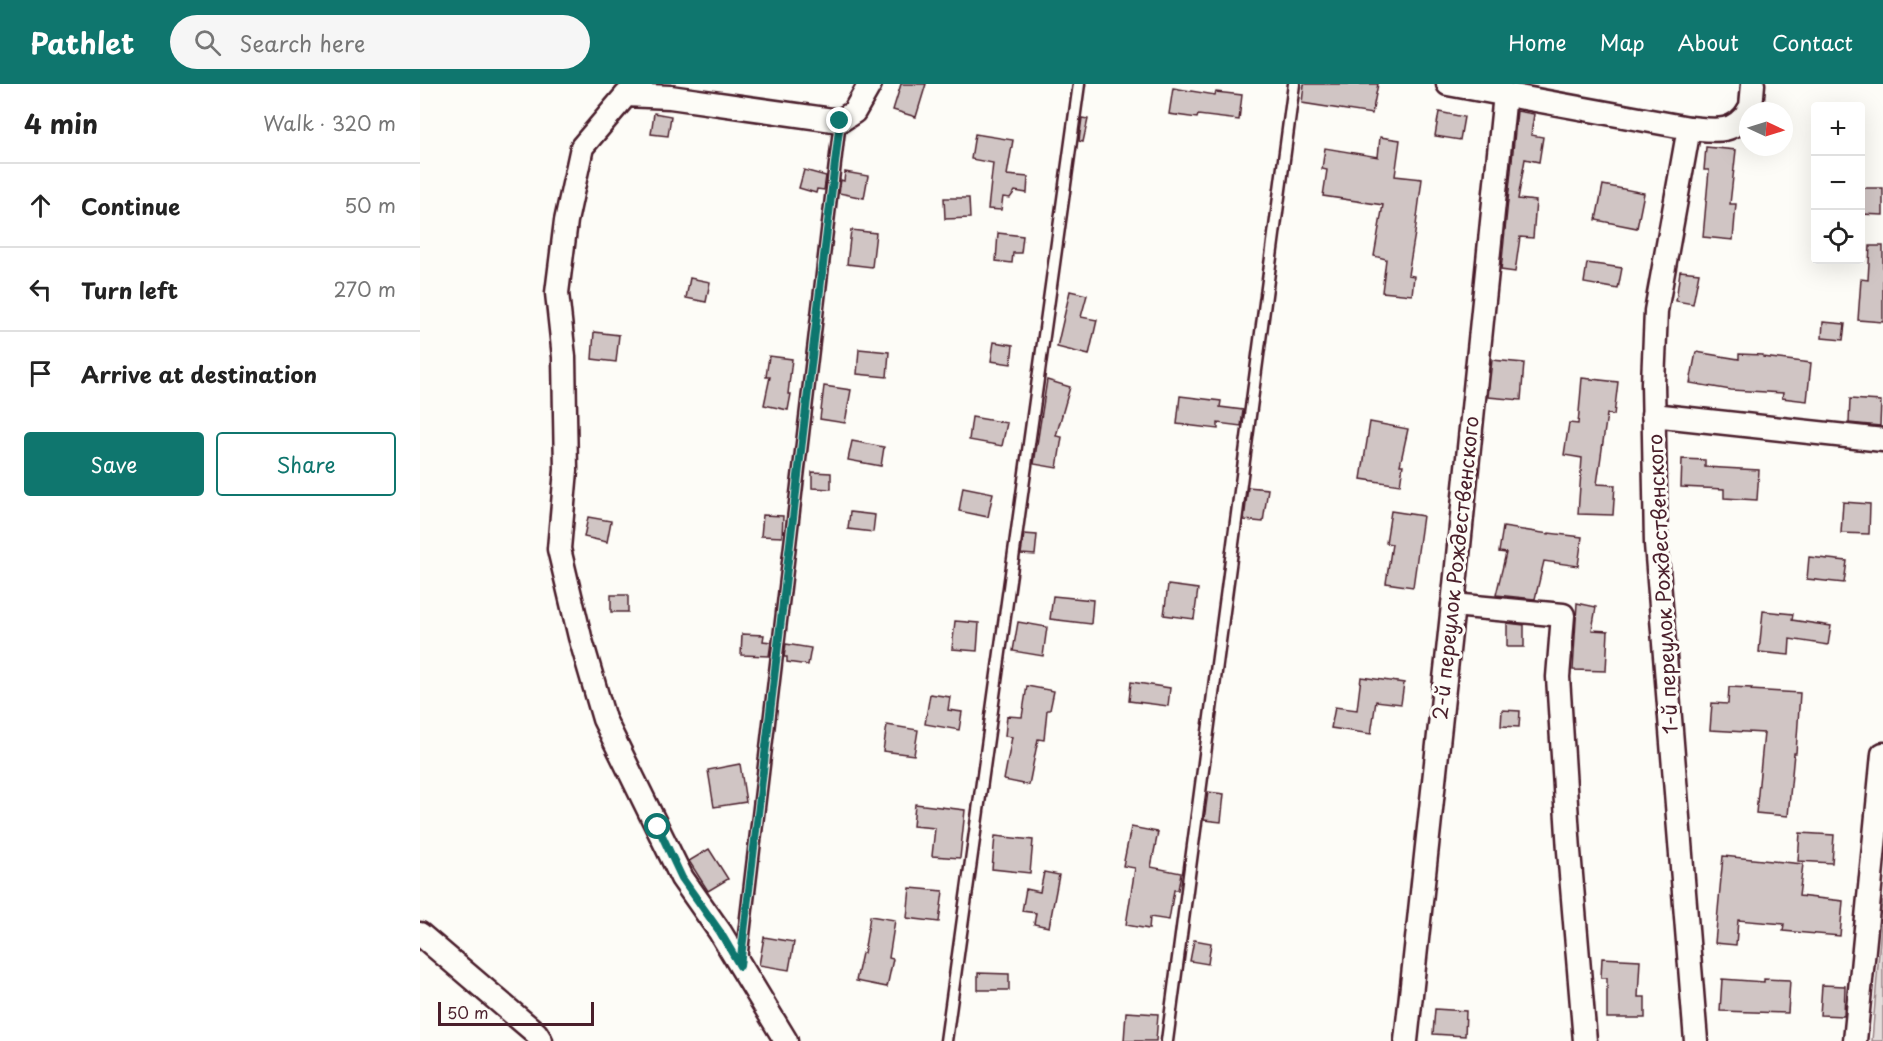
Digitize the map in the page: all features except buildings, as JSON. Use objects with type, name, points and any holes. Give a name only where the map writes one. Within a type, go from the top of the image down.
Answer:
[{"type":"street","points":[[786,1041],[720,932],[682,878],[604,719],[558,549],[566,448],[564,357],[557,293],[566,221],[582,147],[626,95],[670,97],[840,121],[854,112],[870,84]]},
{"type":"street","points":[[1449,84],[1689,129],[1720,131],[1739,123]]},
{"type":"street","points":[[1751,102],[1753,84]]},
{"type":"street","name":"2-й переулок Рождественского","points":[[1406,1041],[1505,94]]},
{"type":"street","name":"1-й переулок Рождественского","points":[[1689,129],[1656,311],[1653,415],[1656,544],[1696,1041]]},
{"type":"street","points":[[1653,415],[1883,440]]},
{"type":"street","points":[[1453,605],[1563,615],[1558,677],[1569,851],[1585,1041]]},
{"type":"street","points":[[1855,1041],[1883,754]]},
{"type":"street","points":[[420,934],[537,1038]]},
{"type":"lane","points":[[946,1041],[1079,84]]},
{"type":"lane","points":[[1167,1041],[1294,84]]},
{"type":"lane","points":[[740,966],[840,121]]},
{"type":"shaded area","points":[[1883,901],[1883,1041],[1872,1041]]},
{"type":"route","points":[[658,827],[682,878],[720,932],[740,966],[840,121]]}]
